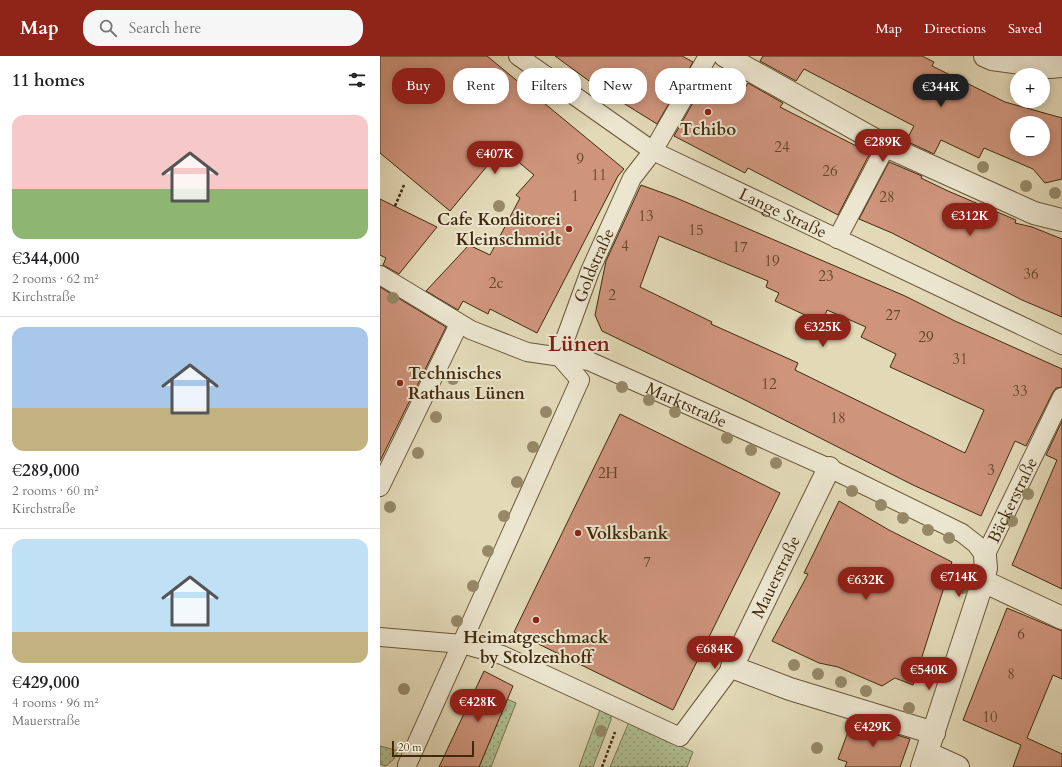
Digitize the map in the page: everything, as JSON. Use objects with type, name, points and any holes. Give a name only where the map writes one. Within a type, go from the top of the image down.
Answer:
[{"type":"street","name":"Lange Straße","points":[[518,56],[653,151],[1062,345]]},
{"type":"street","name":"Goldstraße","points":[[559,356],[590,271],[632,178],[653,151],[708,56]]},
{"type":"street","points":[[985,56],[992,59],[1050,67],[1062,66]]},
{"type":"street","points":[[736,59],[886,146],[1034,213],[1062,220]]},
{"type":"street","points":[[837,239],[886,146]]},
{"type":"street","name":"Marktstraße","points":[[380,275],[459,324],[527,352],[589,362],[829,468],[962,533],[976,544],[985,556]]},
{"type":"street","points":[[380,487],[385,463],[440,353],[459,324]]},
{"type":"street","points":[[407,765],[580,380],[559,356]]},
{"type":"street","name":"Bäckerstraße","points":[[925,760],[983,580],[986,568],[985,556],[1062,397]]},
{"type":"street","name":"Mauerstraße","points":[[732,667],[829,468]]},
{"type":"street","points":[[983,580],[1062,618]]},
{"type":"street","points":[[380,637],[462,644],[502,655],[529,670],[680,737],[732,667],[790,689],[934,733]]},
{"type":"street","points":[[925,760],[958,767]]},
{"type":"path","points":[[395,206],[404,185]]},
{"type":"path","points":[[602,767],[624,712]]},
{"type":"green space","points":[[507,699],[516,703],[491,767],[479,767]]},
{"type":"green space","points":[[601,707],[611,712],[611,720],[593,767],[579,767]]},
{"type":"green space","points":[[629,722],[693,752],[687,767],[610,767]]},
{"type":"green space","points":[[380,746],[399,751],[393,760],[386,766],[380,764]]},
{"type":"building","points":[[380,56],[487,56],[502,68],[453,68],[453,104],[509,104],[509,74],[517,81],[517,104],[545,104],[624,169],[618,176],[537,333],[490,309],[488,314],[463,301],[458,310],[426,291],[469,245],[490,255],[520,198],[516,195],[534,175],[502,148],[450,211],[380,153]]},
{"type":"building","points":[[555,56],[682,56],[693,62],[690,68],[655,68],[655,104],[669,104],[657,124],[625,104],[647,104],[647,68],[589,68],[589,81],[581,75],[581,68],[571,68]]},
{"type":"building","points":[[763,56],[922,56],[934,62],[932,66],[1010,103],[1010,108],[1026,108],[1062,118],[1062,179],[1045,183],[1033,169],[984,148],[979,158],[941,140],[934,154],[906,141],[914,126],[804,69],[796,81],[760,61]]},
{"type":"building","points":[[748,83],[783,103],[780,107],[870,153],[838,215],[748,168],[745,173],[674,136],[692,104],[746,104],[746,86]]},
{"type":"building","points":[[889,162],[922,176],[921,178],[948,191],[1016,220],[1015,223],[1032,227],[1062,239],[1062,317],[1022,300],[892,233],[859,219]]},
{"type":"building","points":[[641,185],[674,197],[905,296],[955,321],[1062,369],[1062,387],[1056,388],[1053,392],[1026,446],[1015,441],[981,516],[913,485],[743,399],[602,331],[595,315],[606,261]],"holes":[[[659,236],[768,281],[766,287],[779,293],[775,301],[822,323],[827,310],[866,327],[861,337],[896,354],[890,367],[984,410],[965,453],[795,370],[798,363],[711,324],[712,322],[640,287]]]},
{"type":"building","points":[[380,199],[437,227],[399,274],[383,265],[386,258],[380,255]]},
{"type":"building","name":"Technisches Rathaus Lünen","points":[[380,287],[446,327],[380,461]]},
{"type":"building","points":[[620,414],[780,493],[673,710],[514,632]]},
{"type":"building","points":[[1062,421],[1062,589],[1012,565],[1057,460],[1046,455]]},
{"type":"building","points":[[839,501],[889,530],[952,562],[913,685],[895,678],[882,686],[838,667],[819,663],[772,641],[808,574],[804,573]]},
{"type":"building","points":[[1007,608],[1062,631],[1062,679],[1053,675],[1027,738],[1062,754],[1062,767],[1013,767],[1021,745],[963,720]]},
{"type":"building","points":[[484,671],[513,686],[479,767],[439,767]]},
{"type":"building","points":[[852,721],[910,739],[900,767],[845,767],[847,762],[838,759]]},
{"type":"place","name":"Tchibo","points":[[708,112]]},
{"type":"place","name":"Cafe Konditorei Kleinschmidt","points":[[569,229]]},
{"type":"place","name":"Technisches Rathaus Lünen","points":[[400,383]]},
{"type":"place","name":"Volksbank","points":[[578,533]]},
{"type":"place","name":"Heimatgeschmack by Stolzenhoff","points":[[536,620]]},
{"type":"district","name":"Lünen","points":[[579,344]]}]
